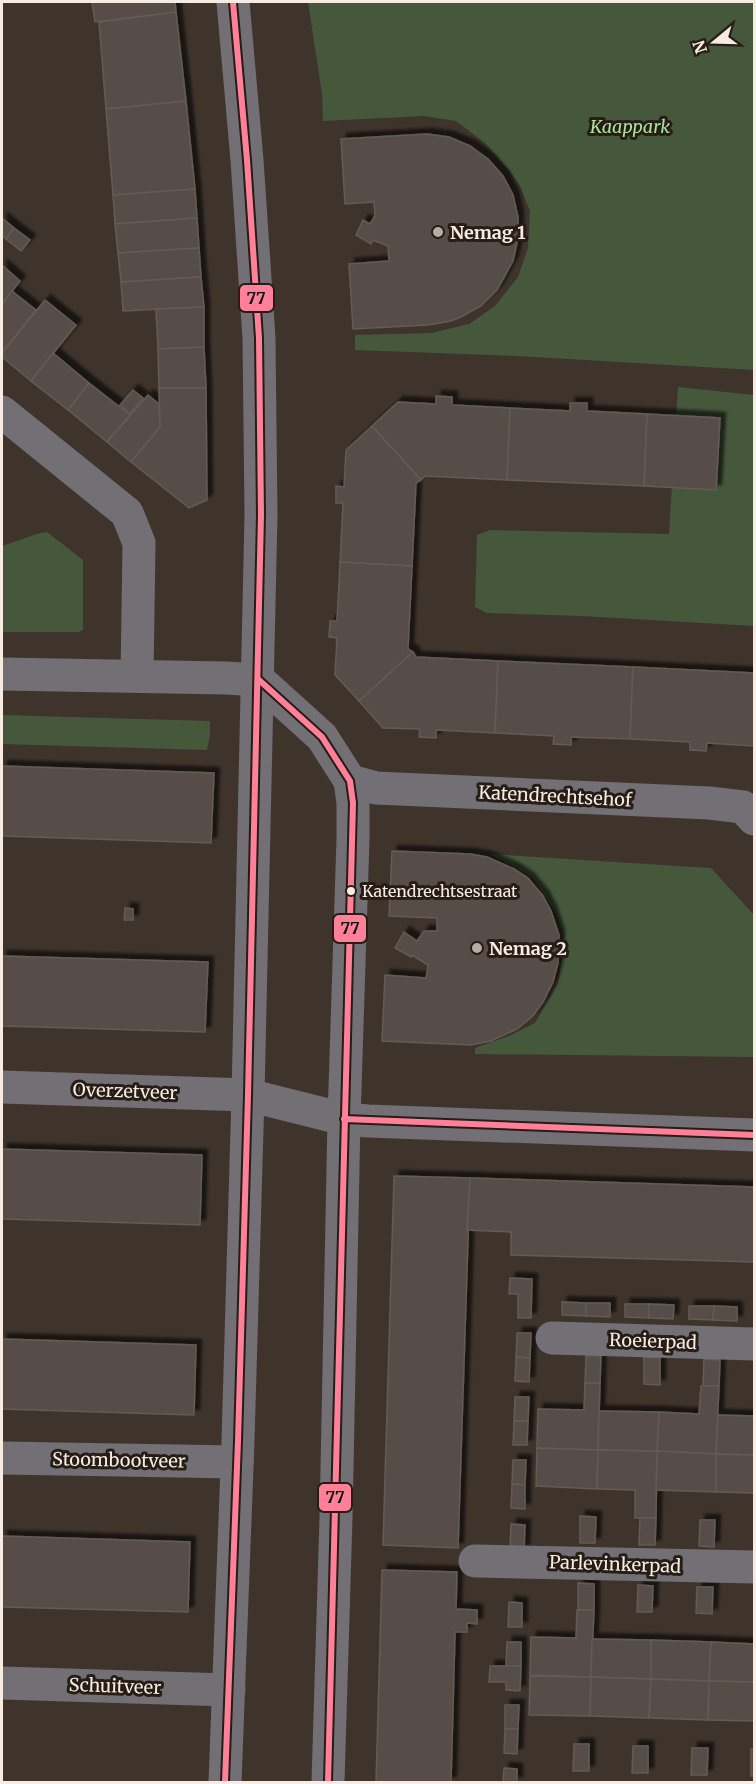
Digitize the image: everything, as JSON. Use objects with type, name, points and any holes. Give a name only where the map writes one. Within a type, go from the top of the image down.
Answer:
[{"type":"street","points":[[225,1782],[248,1095],[261,514],[259,338],[248,160],[233,2]]},
{"type":"street","points":[[2,412],[127,513],[139,543],[137,676]]},
{"type":"street","points":[[2,674],[259,680],[322,737],[350,781],[353,803],[353,850],[328,1782]]},
{"type":"street","points":[[256,760],[279,734],[303,728],[322,737]]},
{"type":"street","name":"Katendrechtsehof","points":[[350,781],[376,788],[709,803],[743,807],[754,819]]},
{"type":"street","name":"Overzetveer","points":[[2,1087],[248,1095]]},
{"type":"street","points":[[248,1095],[344,1119],[754,1134]]},
{"type":"street","name":"Roeierpad","points":[[552,1338],[754,1344]]},
{"type":"street","name":"Stoombootveer","points":[[2,1458],[237,1462]]},
{"type":"street","name":"Parlevinkerpad","points":[[475,1561],[754,1567]]},
{"type":"street","name":"Schuitveer","points":[[2,1683],[229,1690]]},
{"type":"green space","name":"Kaappark","points":[[308,2],[754,2],[754,370],[518,356],[355,350],[355,335],[431,333],[469,324],[495,306],[518,277],[528,248],[530,211],[520,186],[508,169],[485,143],[456,121],[424,116],[323,121],[322,94]]},
{"type":"green space","points":[[678,387],[754,395],[754,626],[487,613],[475,607],[477,535],[490,530],[669,534]]},
{"type":"green space","points":[[47,532],[83,560],[83,630],[78,632],[2,632],[2,546]]},
{"type":"green space","points":[[2,715],[210,721],[210,735],[207,750],[2,744]]},
{"type":"green space","points":[[490,854],[711,868],[754,915],[754,1057],[475,1054],[475,1048],[509,1036],[535,1023],[558,984],[563,950],[564,936],[556,913],[532,877]]},
{"type":"building","points":[[92,2],[175,2],[176,12],[95,22]]},
{"type":"building","points":[[176,12],[186,101],[106,109],[99,22]]},
{"type":"building","points":[[186,101],[195,189],[113,195],[106,109]]},
{"type":"building","name":"Nemag 1","points":[[427,134],[449,137],[470,146],[488,159],[503,176],[513,195],[518,217],[518,239],[513,261],[497,290],[481,306],[461,317],[428,325],[353,329],[349,264],[389,261],[388,246],[373,240],[371,244],[356,235],[363,220],[370,224],[375,216],[374,202],[345,204],[341,139]]},
{"type":"building","points":[[195,189],[197,218],[115,224],[113,195]]},
{"type":"building","points":[[2,218],[14,228],[6,239],[2,235]]},
{"type":"building","points":[[197,218],[199,248],[118,253],[115,224]]},
{"type":"building","points":[[14,228],[30,240],[21,251],[6,239]]},
{"type":"building","points":[[199,248],[201,277],[121,282],[118,253]]},
{"type":"building","points":[[2,265],[20,281],[2,304]]},
{"type":"building","points":[[201,277],[204,307],[123,311],[121,282]]},
{"type":"building","points":[[12,291],[36,310],[2,353],[2,304]]},
{"type":"building","points":[[45,300],[76,325],[31,381],[2,357],[2,353]]},
{"type":"building","points":[[204,307],[204,347],[158,349],[156,309]]},
{"type":"building","points":[[204,347],[206,388],[159,388],[158,349]]},
{"type":"building","points":[[53,353],[89,383],[68,410],[31,381]]},
{"type":"building","points":[[89,383],[130,415],[107,442],[68,410]]},
{"type":"building","points":[[159,388],[206,388],[207,500],[189,508],[131,462],[160,427]]},
{"type":"building","points":[[133,390],[143,398],[130,414],[120,405]]},
{"type":"building","points":[[148,395],[159,404],[160,427],[131,462],[107,442]]},
{"type":"building","points":[[436,396],[452,397],[452,405],[510,408],[507,480],[425,476],[421,480],[372,426],[398,402],[436,404]]},
{"type":"building","points":[[570,403],[587,403],[587,411],[647,414],[644,486],[507,480],[510,408],[570,411]]},
{"type":"building","points":[[647,414],[720,418],[716,490],[644,486]]},
{"type":"building","points":[[372,426],[421,480],[416,483],[412,566],[340,562],[343,503],[336,503],[336,486],[344,487],[346,450]]},
{"type":"building","points":[[340,562],[412,566],[408,649],[413,652],[359,701],[335,675],[337,638],[329,637],[330,621],[337,621]]},
{"type":"building","points":[[413,652],[416,657],[498,661],[495,733],[436,730],[436,738],[419,737],[420,729],[383,728],[359,701]]},
{"type":"building","points":[[498,661],[633,667],[630,739],[571,737],[571,745],[553,744],[554,736],[495,733]]},
{"type":"building","points":[[633,667],[754,673],[754,746],[707,743],[706,751],[690,750],[690,742],[630,739]]},
{"type":"building","points":[[2,766],[214,773],[211,843],[2,836]]},
{"type":"building","name":"Nemag 2","points":[[392,851],[470,854],[487,857],[528,878],[543,896],[559,935],[558,963],[553,982],[543,1002],[533,1016],[517,1029],[491,1041],[471,1045],[382,1041],[385,975],[426,978],[427,973],[428,965],[395,948],[404,932],[417,941],[424,931],[437,931],[437,918],[389,916]]},
{"type":"building","points":[[125,908],[133,909],[133,920],[124,920]]},
{"type":"building","points":[[2,956],[208,962],[205,1032],[2,1026]]},
{"type":"building","points":[[2,1149],[202,1155],[200,1225],[2,1219]]},
{"type":"building","points":[[394,1176],[470,1178],[458,1548],[383,1545]]},
{"type":"building","points":[[470,1178],[754,1187],[754,1262],[511,1255],[511,1232],[467,1230]]},
{"type":"building","points":[[510,1278],[532,1279],[531,1318],[518,1318],[518,1294],[509,1294]]},
{"type":"building","points":[[562,1302],[586,1303],[586,1316],[562,1315]]},
{"type":"building","points":[[586,1303],[610,1303],[610,1317],[586,1316]]},
{"type":"building","points":[[625,1304],[649,1304],[649,1318],[625,1317]]},
{"type":"building","points":[[649,1304],[674,1305],[673,1319],[649,1318]]},
{"type":"building","points":[[689,1306],[714,1306],[713,1320],[689,1319]]},
{"type":"building","points":[[714,1306],[737,1307],[737,1321],[713,1320]]},
{"type":"building","points":[[517,1333],[531,1333],[530,1358],[516,1357]]},
{"type":"building","points":[[2,1339],[196,1345],[194,1415],[2,1409]]},
{"type":"building","points":[[586,1356],[601,1356],[600,1383],[585,1383]]},
{"type":"building","points":[[516,1357],[530,1358],[529,1382],[515,1381]]},
{"type":"building","points":[[644,1357],[660,1358],[660,1385],[644,1384]]},
{"type":"building","points":[[704,1359],[720,1360],[719,1386],[703,1386]]},
{"type":"building","points":[[585,1383],[600,1383],[598,1450],[537,1448],[538,1409],[584,1410]]},
{"type":"building","points":[[701,1386],[719,1386],[716,1454],[657,1451],[659,1412],[699,1414]]},
{"type":"building","points":[[515,1397],[529,1397],[528,1421],[514,1421]]},
{"type":"building","points":[[599,1411],[659,1412],[657,1451],[598,1450]]},
{"type":"building","points":[[718,1415],[754,1416],[754,1455],[716,1454]]},
{"type":"building","points":[[514,1421],[528,1421],[527,1445],[513,1445]]},
{"type":"building","points":[[537,1448],[598,1450],[597,1489],[536,1486]]},
{"type":"building","points":[[598,1450],[657,1451],[656,1518],[635,1518],[635,1490],[597,1489]]},
{"type":"building","points":[[657,1451],[716,1454],[716,1492],[656,1490]]},
{"type":"building","points":[[716,1454],[754,1455],[754,1493],[716,1492]]},
{"type":"building","points":[[513,1460],[526,1460],[525,1485],[512,1484]]},
{"type":"building","points":[[512,1484],[525,1485],[525,1509],[511,1508]]},
{"type":"building","points":[[580,1516],[596,1517],[595,1543],[580,1543]]},
{"type":"building","points":[[640,1518],[656,1518],[655,1545],[639,1545]]},
{"type":"building","points":[[700,1520],[715,1520],[714,1547],[699,1546]]},
{"type":"building","points":[[511,1524],[525,1525],[524,1550],[510,1549]]},
{"type":"building","points":[[2,1536],[190,1542],[188,1612],[2,1607]]},
{"type":"building","points":[[382,1570],[457,1572],[456,1609],[477,1610],[477,1624],[467,1623],[467,1632],[455,1632],[451,1782],[376,1782]]},
{"type":"building","points":[[578,1583],[594,1584],[594,1610],[578,1610]]},
{"type":"building","points":[[638,1585],[653,1586],[652,1612],[637,1612]]},
{"type":"building","points":[[697,1587],[713,1587],[712,1614],[696,1613]]},
{"type":"building","points":[[509,1602],[522,1603],[522,1627],[508,1627]]},
{"type":"building","points":[[577,1610],[594,1610],[591,1677],[530,1675],[531,1637],[576,1638]]},
{"type":"building","points":[[592,1639],[651,1640],[651,1679],[591,1677]]},
{"type":"building","points":[[651,1640],[711,1642],[709,1681],[651,1679]]},
{"type":"building","points":[[507,1642],[521,1642],[521,1666],[506,1666]]},
{"type":"building","points":[[711,1642],[754,1644],[754,1682],[709,1681]]},
{"type":"building","points":[[490,1666],[521,1666],[520,1691],[506,1690],[506,1682],[489,1682]]},
{"type":"building","points":[[530,1676],[591,1677],[590,1716],[529,1715]]},
{"type":"building","points":[[591,1677],[651,1679],[649,1718],[590,1716]]},
{"type":"building","points":[[651,1679],[709,1681],[708,1720],[649,1718]]},
{"type":"building","points":[[709,1681],[754,1682],[754,1721],[708,1720]]},
{"type":"building","points":[[505,1705],[519,1705],[518,1729],[505,1729]]},
{"type":"building","points":[[505,1729],[518,1729],[517,1754],[504,1753]]},
{"type":"building","points":[[574,1744],[589,1744],[589,1771],[573,1771]]},
{"type":"building","points":[[633,1746],[648,1746],[648,1773],[632,1773]]},
{"type":"building","points":[[692,1748],[708,1748],[707,1775],[691,1775]]},
{"type":"building","points":[[751,1749],[754,1749],[754,1776],[751,1776]]},
{"type":"building","points":[[504,1768],[517,1769],[517,1782],[503,1782]]},
{"type":"transit line","name":"77","points":[[225,1782],[248,1095],[261,515],[259,338],[233,2]]},
{"type":"transit line","name":"77","points":[[259,680],[322,737],[350,781],[353,803],[328,1782]]},
{"type":"transit line","name":"77","points":[[344,1119],[754,1135]]},
{"type":"place","name":"Nemag 1","points":[[438,232]]},
{"type":"place","name":"Katendrechtsestraat","points":[[351,891]]},
{"type":"place","name":"Nemag 2","points":[[477,948]]}]
